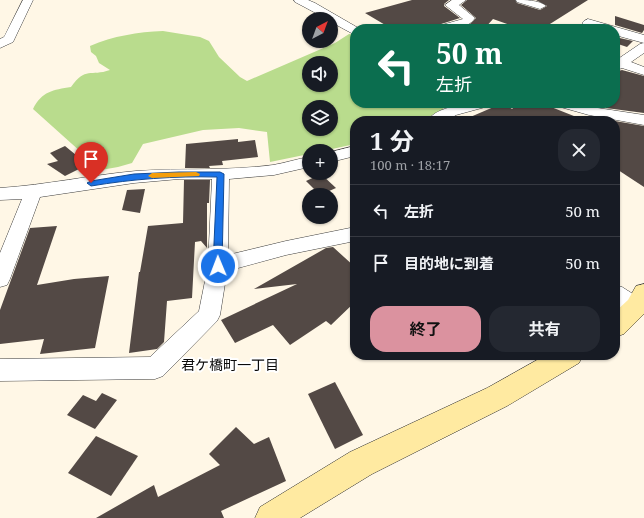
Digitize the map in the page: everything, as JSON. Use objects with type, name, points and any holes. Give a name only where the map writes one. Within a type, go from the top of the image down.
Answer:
[{"type":"street","points":[[0,44],[9,39],[28,0]]},
{"type":"street","points":[[299,0],[311,5],[350,28]]},
{"type":"street","points":[[456,24],[469,18],[451,5],[461,0]]},
{"type":"street","points":[[521,0],[540,6]]},
{"type":"street","points":[[620,32],[644,39]]},
{"type":"street","points":[[620,64],[644,47]]},
{"type":"street","points":[[620,65],[644,71]]},
{"type":"street","points":[[444,116],[451,112],[466,108]]},
{"type":"street","points":[[571,108],[585,116]]},
{"type":"street","points":[[620,118],[644,120]]},
{"type":"street","points":[[338,156],[350,153]]},
{"type":"street","points":[[0,194],[34,192],[134,177],[179,174],[220,174],[274,170],[302,164]]},
{"type":"street","points":[[0,370],[155,368],[209,315],[218,266],[220,174]]},
{"type":"street","points":[[0,279],[34,192]]},
{"type":"street","points":[[218,266],[308,243],[350,235]]},
{"type":"street","points":[[620,294],[640,300],[620,322]]},
{"type":"street","points":[[271,518],[361,463],[497,397],[561,360]]},
{"type":"green space","points":[[163,31],[200,37],[209,41],[219,57],[240,77],[247,81],[302,57],[302,92],[338,92],[338,56],[305,56],[323,48],[338,48],[338,41],[350,34],[350,108],[444,109],[431,116],[350,116],[350,145],[338,148],[338,144],[302,144],[302,155],[270,162],[267,132],[239,128],[203,130],[143,144],[132,163],[101,170],[33,109],[40,98],[49,92],[71,87],[81,76],[85,74],[110,70],[99,63],[96,56],[91,52],[90,46],[117,37]]},
{"type":"building","points":[[412,0],[449,0],[444,4],[444,6],[460,18],[441,24],[384,24],[365,13]]},
{"type":"building","points":[[467,0],[515,0],[517,3],[540,10],[547,6],[536,0],[588,0],[550,24],[507,24],[493,19],[488,24],[470,24],[476,18],[461,5]]},
{"type":"building","points":[[615,16],[644,25],[644,30],[642,33],[620,26],[620,24],[615,24]]},
{"type":"building","points":[[620,38],[633,41],[627,47],[620,45]]},
{"type":"building","points":[[620,71],[644,76],[644,113],[606,108],[620,108]]},
{"type":"building","points":[[491,108],[554,108],[574,116],[473,116]]},
{"type":"building","points":[[620,122],[644,126],[644,187],[620,171]]},
{"type":"building","points":[[238,139],[238,142],[255,140],[258,157],[222,161],[223,165],[209,166],[210,168],[185,168],[186,144]]},
{"type":"building","points":[[65,146],[76,155],[103,147],[107,155],[65,176],[47,164],[58,161],[50,153]]},
{"type":"building","points":[[184,180],[210,180],[209,203],[207,203],[207,248],[201,241],[195,242],[192,298],[167,301],[164,342],[157,349],[129,353],[139,272],[148,226],[183,223]]},
{"type":"building","points":[[327,180],[336,188],[313,188],[306,181]]},
{"type":"building","points":[[145,189],[140,213],[122,210],[127,190]]},
{"type":"building","points":[[57,226],[37,285],[74,279],[109,276],[95,348],[40,354],[44,339],[0,344],[0,310],[30,228]]},
{"type":"building","points":[[333,247],[350,262],[350,307],[331,325],[326,321],[290,345],[273,325],[235,343],[221,320],[297,284],[254,289],[326,248]]},
{"type":"building","points":[[335,382],[363,435],[335,449],[308,394]]},
{"type":"building","points":[[102,393],[117,400],[95,429],[67,415],[83,395],[96,401]]},
{"type":"building","points":[[236,427],[254,444],[269,437],[286,481],[221,511],[224,518],[96,518],[154,485],[158,497],[220,465],[209,454]]},
{"type":"building","points":[[96,436],[138,456],[111,496],[68,473]]},
{"type":"slow traffic","points":[[152,176],[196,174]]},
{"type":"district","name":"君ケ橋町一丁目","points":[[230,364]]},
{"type":"route","points":[[91,183],[134,177],[179,174],[220,174],[217,251],[218,266]]}]
